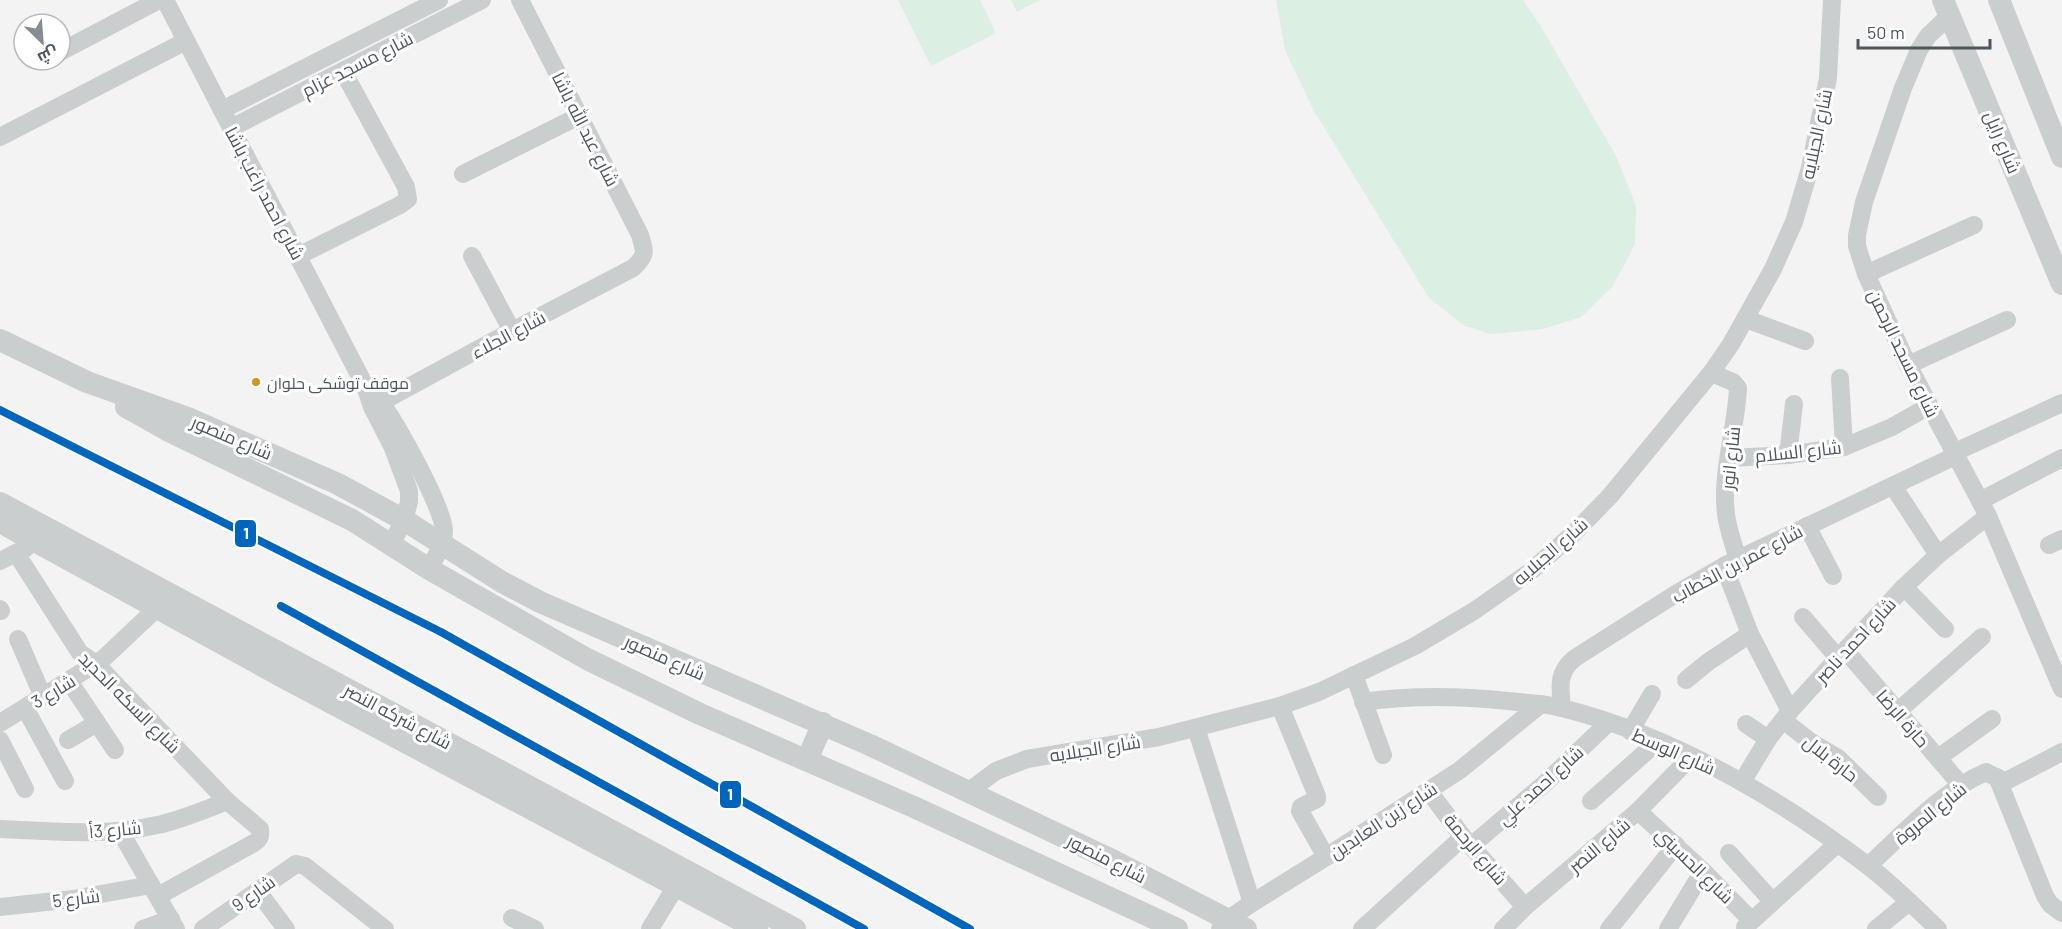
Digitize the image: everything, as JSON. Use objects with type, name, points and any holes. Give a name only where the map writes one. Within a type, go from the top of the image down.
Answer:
[{"type":"street","points":[[72,46],[159,0]]},
{"type":"street","name":"شارع احمد راغب باشا","points":[[165,0],[365,386],[400,431],[439,511],[444,530],[442,544]]},
{"type":"street","name":"شارع مسجد عزام","points":[[222,110],[439,0]]},
{"type":"street","name":"شارع مسجد عزام","points":[[231,128],[482,0]]},
{"type":"street","name":"شارع عبد الله باشا","points":[[520,0],[640,235],[644,248],[642,260]]},
{"type":"street","name":"شارع الجبلايه","points":[[969,791],[996,771],[1027,759],[1123,744],[1196,728],[1280,706],[1319,692],[1415,646],[1474,611],[1531,571],[1574,533],[1610,496],[1711,373],[1746,319],[1773,269],[1794,222],[1810,168],[1828,78],[1832,0]]},
{"type":"street","points":[[1999,0],[2062,157]]},
{"type":"street","name":"شارع مسجد الرحمن","points":[[1946,7],[1919,50],[1903,88],[1864,202],[1857,246],[1866,274],[1908,365],[1984,508],[2062,688]]},
{"type":"street","name":"شارع رايل","points":[[1946,7],[2062,284]]},
{"type":"street","points":[[0,137],[186,41]]},
{"type":"street","points":[[298,256],[408,199],[406,187],[343,71]]},
{"type":"street","points":[[463,174],[579,116]]},
{"type":"street","points":[[1866,274],[1974,225]]},
{"type":"street","points":[[472,256],[512,331]]},
{"type":"street","name":"شارع الجلاء","points":[[377,404],[622,274],[642,260]]},
{"type":"street","points":[[1746,319],[1805,341]]},
{"type":"street","points":[[1908,365],[2007,320]]},
{"type":"street","name":"شارع منصور","points":[[0,340],[87,382],[188,418],[338,484],[404,520],[501,582],[540,602],[824,723],[1114,861],[1231,926]]},
{"type":"street","name":"شارع انور","points":[[1711,373],[1733,382],[1738,388],[1725,511],[1731,540],[1731,562],[1750,634],[1787,716]]},
{"type":"street","points":[[1839,378],[1844,447]]},
{"type":"street","name":"شارع منصور","points":[[87,382],[167,430],[352,520],[429,568],[586,658],[700,714],[916,808],[1177,929]]},
{"type":"street","name":"شارع احمد راغب باشا","points":[[377,404],[409,491],[409,502],[404,520],[392,543]]},
{"type":"street","points":[[1788,455],[1794,404]]},
{"type":"street","name":"شارع عمر بن الخطاب","points":[[1562,708],[1560,675],[1569,662],[1674,595],[1731,562],[2062,404]]},
{"type":"street","name":"شارع السلام","points":[[1729,458],[1788,455],[1844,447],[1892,427],[1929,406]]},
{"type":"street","name":"شارع احمد ناصر","points":[[1742,782],[1768,740],[1787,716],[1904,587],[1984,508],[2062,459]]},
{"type":"street","points":[[1893,486],[1938,555]]},
{"type":"street","name":"شارع شركه النصر","points":[[0,503],[795,929]]},
{"type":"street","name":"شارع شركه النصر","points":[[0,522],[281,676],[757,929]]},
{"type":"street","points":[[1807,526],[1833,576]]},
{"type":"street","points":[[8,557],[38,542]]},
{"type":"street","points":[[429,568],[442,544]]},
{"type":"street","name":"شارع السكه الحديد","points":[[8,557],[80,653],[96,664],[227,801],[256,824],[261,835]]},
{"type":"street","points":[[1904,587],[1945,629]]},
{"type":"street","name":"شارع 3","points":[[0,723],[96,664],[157,608]]},
{"type":"street","name":"حارة الرضا","points":[[1803,617],[1842,654],[1961,785]]},
{"type":"street","points":[[1686,680],[1707,662],[1750,634]]},
{"type":"street","points":[[1896,712],[1982,637]]},
{"type":"street","points":[[18,639],[43,697]]},
{"type":"street","points":[[1354,675],[1383,755]]},
{"type":"street","points":[[69,681],[115,750]]},
{"type":"street","points":[[1630,731],[1652,694]]},
{"type":"street","name":"شارع الوسط","points":[[1364,702],[1436,696],[1541,704],[1562,708],[1658,741],[1742,782],[1837,844],[1868,866],[1938,929]]},
{"type":"street","name":"شارع زين العابدين","points":[[1231,926],[1252,903],[1326,857],[1488,749],[1541,704]]},
{"type":"street","points":[[1280,706],[1317,796],[1317,799],[1300,807],[1300,811],[1326,857]]},
{"type":"street","points":[[25,708],[65,781]]},
{"type":"street","name":"حارة بلال","points":[[1787,716],[1811,742],[1838,758],[1878,797]]},
{"type":"street","points":[[1938,758],[1992,719]]},
{"type":"street","points":[[68,740],[97,723]]},
{"type":"street","points":[[807,760],[824,723]]},
{"type":"street","name":"شارع احمد علي","points":[[1362,929],[1467,842],[1544,784],[1608,723]]},
{"type":"street","points":[[1746,724],[1768,740]]},
{"type":"street","points":[[1196,728],[1252,903]]},
{"type":"street","points":[[0,740],[25,789]]},
{"type":"street","points":[[1591,801],[1658,741]]},
{"type":"street","name":"شارع المروة","points":[[1868,866],[1919,819],[1961,785],[1986,772],[2008,780],[2062,752]]},
{"type":"street","name":"شارع النصر","points":[[1503,929],[1525,907],[1638,811],[1691,757]]},
{"type":"street","points":[[1997,777],[2045,896],[2050,904],[2062,912]]},
{"type":"street","name":"شارع الرحمة","points":[[1428,790],[1467,842],[1525,907]]},
{"type":"street","name":"شارع 3أ","points":[[0,829],[98,833],[120,831],[155,826],[227,801]]},
{"type":"street","name":"شارع الحسيني","points":[[1638,811],[1703,871],[1747,924]]},
{"type":"street","points":[[120,831],[173,924],[143,929]]},
{"type":"street","name":"شارع 5","points":[[0,907],[155,890],[254,843],[261,835]]},
{"type":"street","points":[[1747,924],[1837,844]]},
{"type":"street","points":[[1609,929],[1676,845]]},
{"type":"street","points":[[1730,853],[1772,901]]},
{"type":"street","name":"شارع 9","points":[[203,929],[225,922],[257,890],[296,864],[305,866],[385,929]]},
{"type":"street","points":[[1668,929],[1703,871]]},
{"type":"street","points":[[650,929],[676,886]]},
{"type":"street","points":[[257,890],[286,929]]},
{"type":"street","points":[[1876,929],[1909,902]]},
{"type":"street","points":[[512,918],[535,929]]},
{"type":"green space","points":[[898,0],[980,0],[996,33],[931,66]]},
{"type":"green space","points":[[1011,0],[1040,0],[1017,12]]},
{"type":"green space","points":[[1276,0],[1523,0],[1615,154],[1636,205],[1635,244],[1613,286],[1581,317],[1543,329],[1491,334],[1465,326],[1429,298],[1314,111],[1285,50]]},
{"type":"transit line","name":"1","points":[[0,410],[441,632],[970,929]]},
{"type":"transit line","name":"1","points":[[281,606],[864,929]]},
{"type":"place","name":"موقف توشكى حلوان","points":[[256,382]]}]
